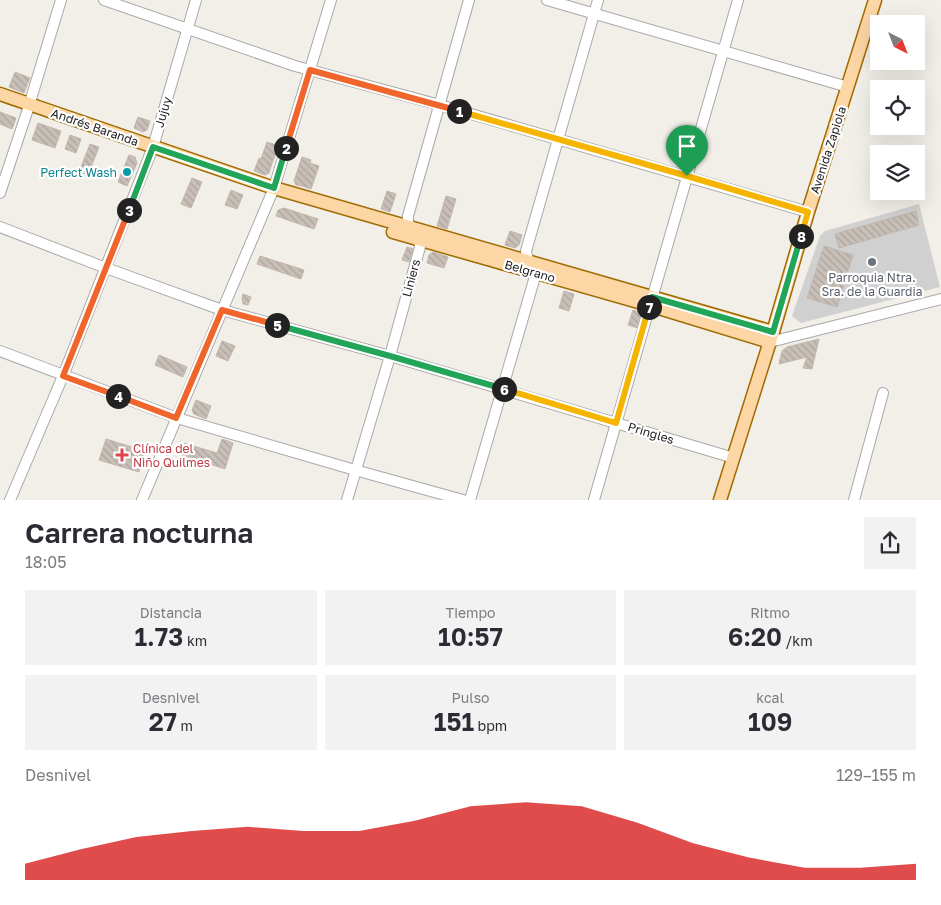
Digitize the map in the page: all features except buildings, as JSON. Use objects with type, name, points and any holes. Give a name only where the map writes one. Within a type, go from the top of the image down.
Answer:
[{"type":"main road","name":"Avenida Zapiola","points":[[720,500],[875,0]]},
{"type":"main road","name":"Andrés Baranda","points":[[0,94],[28,108],[273,192]]},
{"type":"main road","name":"Andrés Baranda","points":[[0,103],[28,108]]},
{"type":"main road","name":"Belgrano","points":[[273,192],[410,228],[532,267],[772,337]]},
{"type":"main road","name":"Belgrano","points":[[273,192],[419,239],[532,267]]},
{"type":"street","points":[[0,193],[61,0]]},
{"type":"street","points":[[104,0],[310,70],[440,105],[808,212]]},
{"type":"street","name":"Jujuy","points":[[10,500],[63,376],[152,151],[196,0]]},
{"type":"street","points":[[142,500],[273,192],[331,0]]},
{"type":"street","points":[[419,239],[407,222],[408,216],[469,0]]},
{"type":"street","points":[[547,0],[848,87]]},
{"type":"street","points":[[470,500],[534,280],[532,267],[526,251],[598,0]]},
{"type":"street","points":[[594,500],[738,0]]},
{"type":"street","name":"Pringles","points":[[0,227],[222,310],[502,388],[734,458]]},
{"type":"street","name":"Liniers","points":[[346,500],[390,356],[420,247],[419,239]]},
{"type":"street","name":"Belgrano","points":[[772,337],[788,336],[941,299]]},
{"type":"street","points":[[0,351],[176,418],[463,500]]},
{"type":"street","points":[[854,500],[883,392]]},
{"type":"shaded area","name":"Parroquia Ntra. Sra. de la Guardia","points":[[919,204],[940,287],[801,323],[792,316],[820,236],[825,231]]},
{"type":"place","name":"Perfect Wash","points":[[127,172]]},
{"type":"place","name":"Parroquia Ntra. Sra. de la Guardia","points":[[872,262]]},
{"type":"place","name":"Clínica del Niño Quilmes","points":[[122,455]]},
{"type":"route","points":[[310,70],[687,176],[808,212],[780,311],[773,332],[652,297],[616,423],[502,388],[222,310],[176,418],[63,376],[153,147],[274,188],[310,70]]}]
